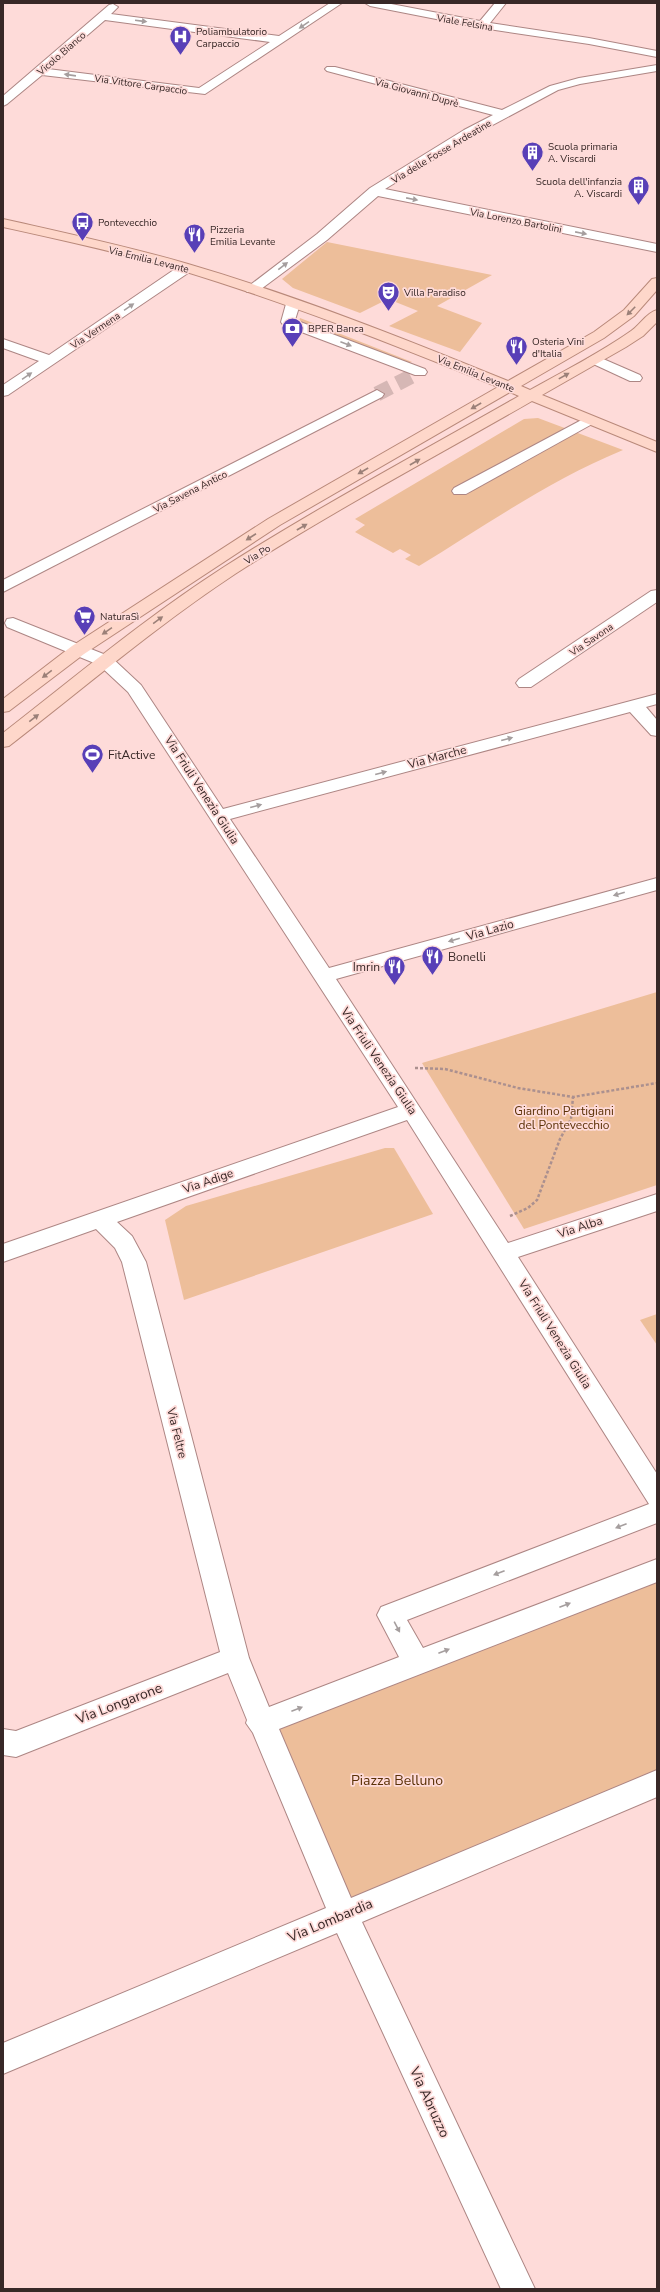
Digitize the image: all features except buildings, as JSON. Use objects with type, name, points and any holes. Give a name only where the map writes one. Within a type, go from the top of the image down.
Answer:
[{"type":"main road","name":"Via Emilia Levante","points":[[3,223],[186,268],[252,289],[444,360],[657,448]]},
{"type":"main road","name":"Via Po","points":[[3,708],[78,650],[274,522],[510,387],[615,324],[629,313],[657,282]]},
{"type":"main road","name":"Via Po","points":[[3,742],[159,620],[229,572],[301,527],[638,333],[657,314]]},
{"type":"street","name":"Vicolo Bianco","points":[[3,102],[118,3]]},
{"type":"street","name":"Via Vittore Carpaccio","points":[[40,71],[201,92],[337,3]]},
{"type":"street","name":"Viale Felsina","points":[[370,3],[482,25],[560,38],[573,44],[584,46],[599,48],[616,47],[657,54]]},
{"type":"street","points":[[482,25],[502,3]]},
{"type":"street","points":[[102,16],[282,40]]},
{"type":"street","name":"Via delle Fosse Ardeatine","points":[[252,289],[322,237],[374,192],[468,133],[502,114],[544,92],[566,84],[657,68]]},
{"type":"street","name":"Via Giovanni Duprè","points":[[331,69],[502,114]]},
{"type":"street","name":"Via Lorenzo Bartolini","points":[[374,192],[657,248]]},
{"type":"street","name":"Via Vermena","points":[[3,392],[186,268]]},
{"type":"street","points":[[293,304],[288,322],[418,373],[444,360]]},
{"type":"street","points":[[3,343],[50,360]]},
{"type":"street","points":[[594,359],[635,378]]},
{"type":"street","name":"Via Savena Antico","points":[[3,588],[377,394]]},
{"type":"street","points":[[460,491],[589,420]]},
{"type":"street","name":"Via Savona","points":[[525,683],[657,594]]},
{"type":"street","name":"Via Friuli Venezia Giulia","points":[[13,623],[105,661],[135,688],[412,1110],[657,1496]]},
{"type":"street","name":"Via Marche","points":[[218,816],[657,699]]},
{"type":"street","points":[[634,705],[657,731]]},
{"type":"street","name":"Via Lazio","points":[[323,976],[657,884]]},
{"type":"street","name":"Via Adige","points":[[3,1253],[412,1110]]},
{"type":"street","name":"Via Alba","points":[[504,1253],[657,1202]]},
{"type":"street","name":"Via Feltre","points":[[100,1219],[124,1242],[134,1262],[235,1658]]},
{"type":"street","points":[[416,1662],[390,1615],[657,1512]]},
{"type":"street","points":[[260,1723],[657,1570]]},
{"type":"street","points":[[235,1658],[260,1723],[343,1914]]},
{"type":"street","name":"Via Longarone","points":[[3,1742],[16,1744],[235,1658]]},
{"type":"street","name":"Via Lombardia","points":[[3,2059],[343,1914],[657,1783]]},
{"type":"street","name":"Via Abruzzo","points":[[343,1914],[518,2289]]},
{"type":"path","points":[[387,1074],[425,1067],[445,1069],[518,1088],[573,1097],[648,1086],[657,1083]]},
{"type":"path","points":[[484,1223],[515,1214],[537,1200],[560,1139],[571,1118],[573,1097]]},
{"type":"green space","points":[[327,242],[492,275],[437,306],[482,323],[460,352],[389,326],[418,311],[388,299],[360,313],[293,288],[282,279]]},
{"type":"green space","points":[[300,318],[412,362],[409,363],[299,321]]},
{"type":"green space","points":[[538,418],[623,450],[544,489],[419,566],[405,559],[411,555],[400,549],[393,553],[355,532],[365,525],[355,519],[524,419]]},
{"type":"green space","name":"Giardino Partigiani del Pontevecchio","points":[[657,992],[657,1185],[524,1229],[422,1063]]},
{"type":"green space","points":[[385,1148],[394,1148],[433,1214],[184,1300],[165,1220],[186,1206]]},
{"type":"green space","points":[[657,1314],[657,1345],[640,1320]]},
{"type":"green space","name":"Piazza Belluno","points":[[657,1570],[657,1783],[343,1914],[260,1723]]},
{"type":"tunnel","points":[[377,394],[416,374]]},
{"type":"place","name":"Poliambulatorio Carpaccio","points":[[181,56]]},
{"type":"place","name":"Scuola primaria A. Viscardi","points":[[533,172]]},
{"type":"place","name":"Scuola dell'infanzia A. Viscardi","points":[[638,206]]},
{"type":"place","name":"Pontevecchio","points":[[83,242]]},
{"type":"place","name":"Pizzeria Emilia Levante","points":[[195,254]]},
{"type":"place","name":"Villa Paradiso","points":[[389,312]]},
{"type":"place","name":"BPER Banca","points":[[292,348]]},
{"type":"place","name":"Osteria Vini d'Italia","points":[[517,366]]},
{"type":"place","name":"NaturaSì","points":[[85,636]]},
{"type":"place","name":"FitActive","points":[[92,774]]},
{"type":"place","name":"Bonelli","points":[[432,976]]},
{"type":"place","name":"Imrin","points":[[395,986]]}]
